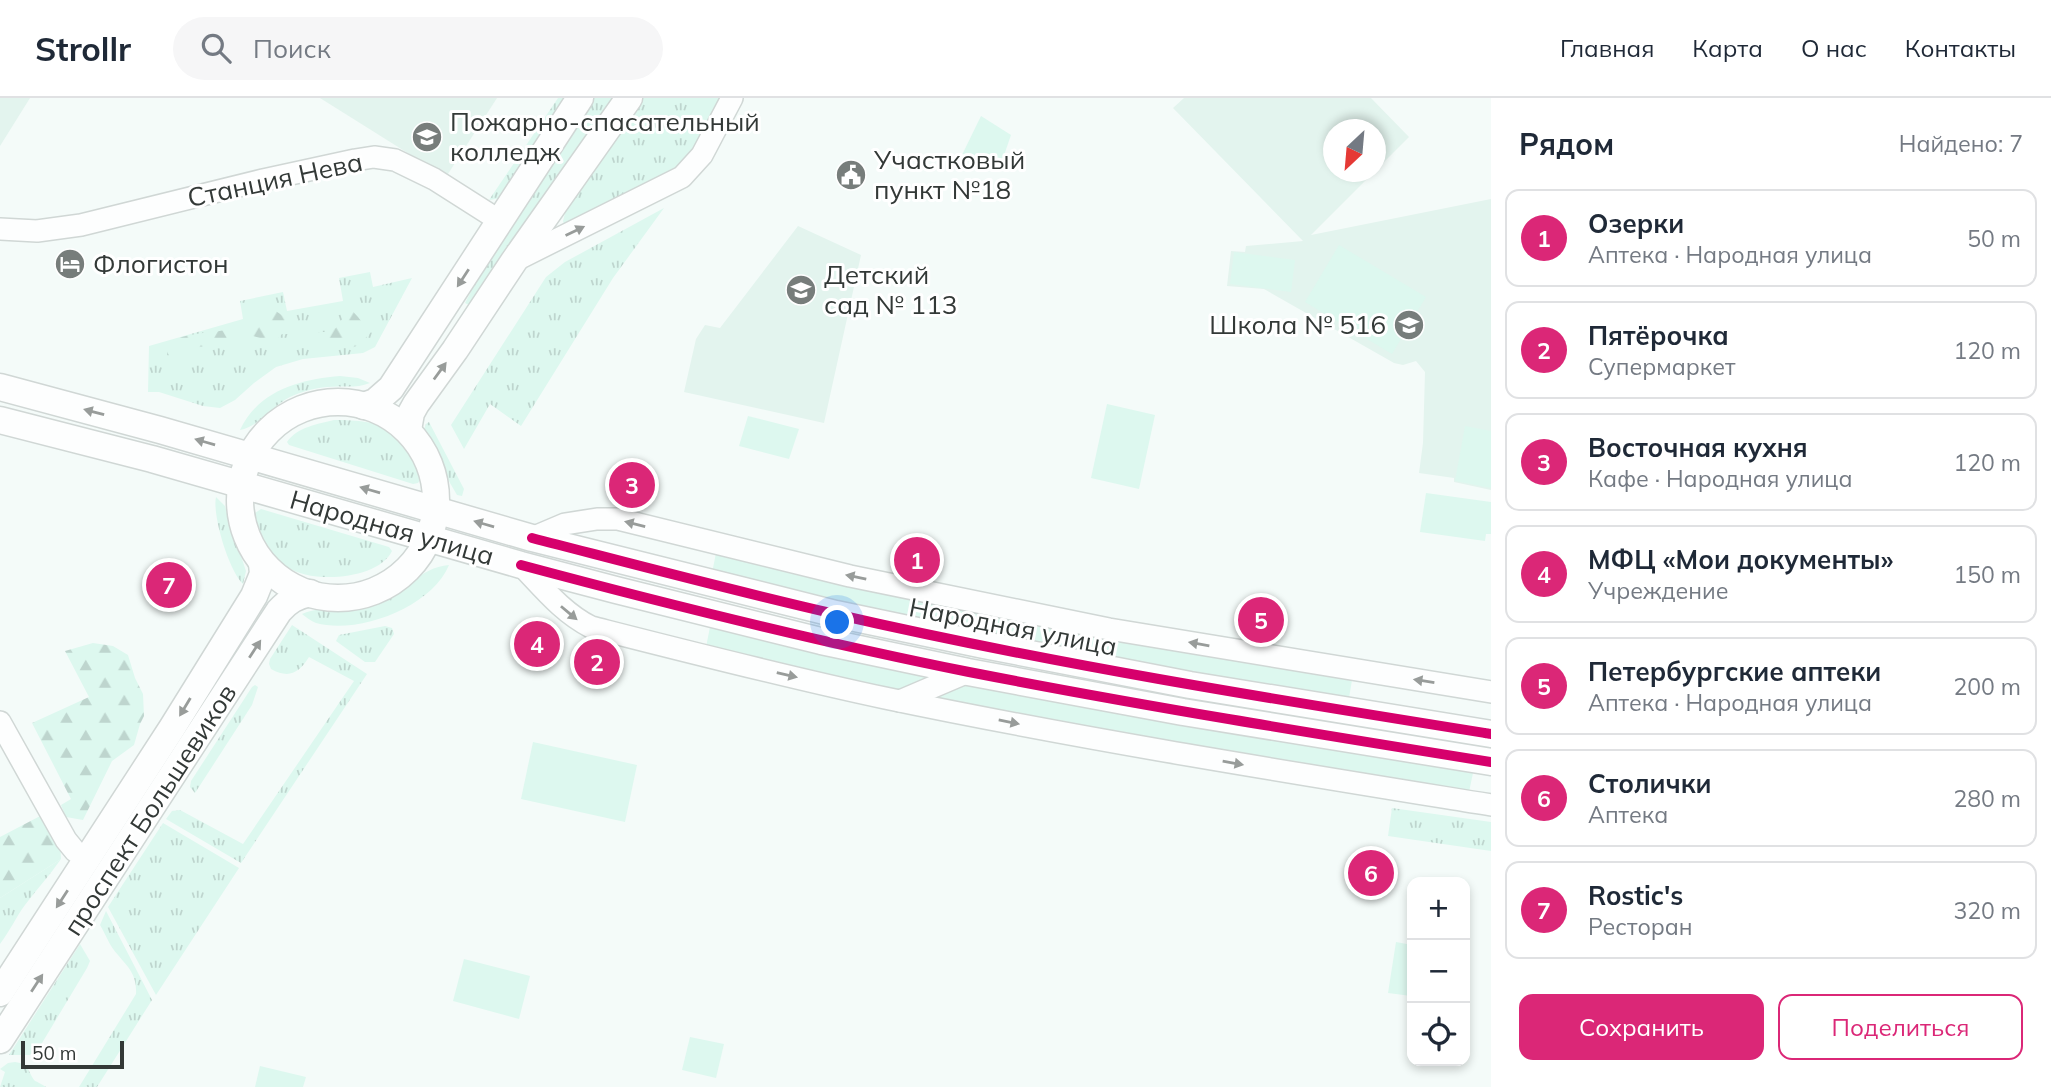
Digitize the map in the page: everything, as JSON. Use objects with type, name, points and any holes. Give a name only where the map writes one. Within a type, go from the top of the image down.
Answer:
[{"type":"main road","points":[[364,406],[375,402],[391,388],[580,98]]},
{"type":"main road","points":[[408,430],[411,413],[416,404],[629,98]]},
{"type":"main road","name":"Народная улица","points":[[0,387],[250,455],[533,538],[824,611],[1190,685],[1491,734]]},
{"type":"main road","points":[[344,403],[364,406],[388,416],[408,430],[422,448],[430,465],[435,482],[435,510],[428,538],[411,565],[399,576],[379,588],[341,597],[310,593],[292,586],[276,576],[262,562],[245,531],[239,500],[240,485],[250,455],[263,436],[280,420],[299,409],[344,403]]},
{"type":"main road","name":"Народная улица","points":[[0,420],[152,459],[521,565],[821,640],[968,672],[1184,712],[1491,762]]},
{"type":"main road","name":"проспект Большевиков","points":[[0,993],[254,596],[262,574],[262,562]]},
{"type":"main road","name":"проспект Большевиков","points":[[0,1040],[279,611],[297,596],[310,593]]},
{"type":"street","points":[[514,261],[682,177],[702,155],[732,98]]},
{"type":"street","name":"Станция Нева","points":[[0,229],[37,230],[81,225],[263,180],[374,157],[396,160],[415,169],[500,221]]},
{"type":"street","points":[[533,538],[565,524],[618,519],[850,576],[1109,629],[1491,692]]},
{"type":"street","points":[[521,565],[563,609],[591,628],[719,660],[900,701],[1252,767],[1491,804]]},
{"type":"street","points":[[900,701],[968,672]]},
{"type":"street","points":[[0,722],[66,840],[75,851],[87,859]]},
{"type":"shaded area","points":[[0,98],[30,98],[0,146]]},
{"type":"shaded area","name":"Пожарно-спасательный колледж","points":[[320,98],[497,98],[446,177]]},
{"type":"shaded area","name":"Школа № 516","points":[[1184,98],[1371,98],[1409,137],[1386,160],[1386,119],[1323,119],[1323,182],[1364,182],[1311,235],[1491,199],[1491,490],[1454,482],[1454,478],[1419,473],[1423,443],[1425,372],[1416,361],[1403,365],[1394,363],[1264,289],[1227,286],[1231,251],[1245,252],[1246,246],[1303,241],[1173,108]]},
{"type":"shaded area","name":"Детский сад № 113","points":[[798,226],[861,255],[824,423],[684,392],[696,339],[705,325],[720,328]]},
{"type":"green space","points":[[558,98],[569,98],[502,198],[489,200]]},
{"type":"green space","points":[[594,98],[618,98],[471,306],[465,303],[492,251]]},
{"type":"green space","points":[[642,98],[721,98],[694,148],[674,171],[564,224],[565,213],[617,131]]},
{"type":"green space","points":[[981,116],[1011,135],[1001,164],[962,155]]},
{"type":"green space","points":[[664,208],[613,278],[521,426],[490,404],[464,449],[451,425],[546,277],[565,262]]},
{"type":"green space","points":[[1339,245],[1426,297],[1392,354],[1305,302]]},
{"type":"green space","points":[[1234,252],[1295,260],[1291,292],[1230,284]]},
{"type":"green space","points":[[370,272],[373,287],[412,278],[375,347],[363,353],[303,359],[276,367],[235,400],[220,408],[203,406],[159,392],[148,392],[149,346],[243,319],[240,301],[283,292],[287,311],[343,301],[339,278]]},
{"type":"green space","points":[[270,307],[296,325],[294,331],[282,334],[270,348],[265,348],[260,338],[253,336],[225,348],[197,348],[174,366],[167,355],[168,345],[180,338],[230,329]]},
{"type":"green space","points":[[342,307],[354,313],[371,332],[353,347],[313,343],[312,337],[317,332],[338,326],[342,319]]},
{"type":"green space","points":[[340,376],[358,378],[370,383],[359,386],[333,386],[298,393],[254,424],[240,430],[248,417],[269,397],[296,384]]},
{"type":"green space","points":[[1107,404],[1155,415],[1139,489],[1091,478]]},
{"type":"green space","points":[[748,416],[799,429],[789,459],[739,446]]},
{"type":"green space","points":[[334,420],[366,422],[388,430],[397,437],[412,459],[420,475],[418,483],[413,484],[289,445],[287,442],[302,430]]},
{"type":"green space","points":[[429,422],[464,489],[462,496],[457,495],[450,483],[424,429]]},
{"type":"green space","points":[[1465,426],[1491,431],[1491,488],[1455,481]]},
{"type":"green space","points":[[1426,493],[1491,502],[1491,534],[1486,534],[1485,541],[1420,532]]},
{"type":"green space","points":[[216,497],[225,506],[246,571],[243,584],[232,567],[223,542],[215,505]]},
{"type":"green space","points":[[261,509],[389,547],[392,551],[384,561],[359,573],[327,577],[298,572],[281,562],[267,545],[255,517],[255,513]]},
{"type":"green space","points":[[716,553],[1049,626],[1352,680],[1349,698],[1308,694],[1045,647],[831,603],[712,573]]},
{"type":"green space","points":[[449,565],[440,580],[411,605],[372,621],[333,626],[316,623],[302,614],[320,609],[358,608],[377,604],[429,571]]},
{"type":"green space","points":[[292,625],[367,674],[241,863],[166,819],[172,811],[180,810],[243,844],[354,681],[309,657],[293,673],[283,674],[271,669],[270,659]]},
{"type":"green space","points":[[385,626],[392,628],[394,634],[375,662],[365,662],[336,641],[339,635]]},
{"type":"green space","points":[[710,627],[938,678],[896,691],[706,647]]},
{"type":"green space","points":[[93,643],[113,646],[128,655],[143,694],[144,716],[134,745],[112,761],[83,820],[66,817],[61,805],[71,799],[32,723],[89,697],[65,651]]},
{"type":"green space","points":[[969,684],[1224,732],[1473,773],[1469,792],[1221,752],[928,697]]},
{"type":"green space","points":[[255,685],[258,687],[252,705],[195,793],[190,787],[191,781]]},
{"type":"green space","points":[[533,742],[637,765],[625,822],[521,799]]},
{"type":"green space","points":[[1392,808],[1491,822],[1491,851],[1388,836]]},
{"type":"green space","points":[[44,814],[60,836],[61,859],[0,898],[0,837]]},
{"type":"green space","points":[[163,823],[239,868],[156,995],[108,907]]},
{"type":"green space","points":[[61,859],[25,905],[0,944],[0,898]]},
{"type":"green space","points":[[106,911],[152,1000],[97,1087],[79,1087],[136,994],[132,972],[113,948],[100,925]]},
{"type":"green space","points":[[1396,942],[1407,944],[1407,995],[1388,993]]},
{"type":"green space","points":[[80,944],[90,961],[36,1053],[9,1055]]},
{"type":"green space","points":[[464,959],[530,976],[519,1019],[453,1001]]},
{"type":"green space","points":[[690,1037],[724,1044],[716,1078],[682,1070]]},
{"type":"green space","points":[[15,1062],[26,1066],[35,1081],[46,1087],[0,1087],[5,1072],[0,1069]]},
{"type":"green space","points":[[260,1066],[306,1077],[303,1087],[255,1087]]},
{"type":"cycle path","points":[[532,538],[797,605],[998,649],[1244,694],[1491,734]]},
{"type":"cycle path","points":[[521,565],[745,622],[969,672],[1165,708],[1491,762]]},
{"type":"place","name":"Пожарно-спасательный колледж","points":[[427,137]]},
{"type":"place","name":"Участковый пункт №18","points":[[851,175]]},
{"type":"place","name":"Флогистон","points":[[70,264]]},
{"type":"place","name":"Детский сад № 113","points":[[801,290]]},
{"type":"place","name":"Школа № 516","points":[[1409,325]]},
{"type":"place","name":"Восточная кухня","points":[[632,485]]},
{"type":"place","name":"Озерки","points":[[917,560]]},
{"type":"place","name":"Rostic's","points":[[169,585]]},
{"type":"place","name":"Петербургские аптеки","points":[[1261,620]]},
{"type":"place","name":"МФЦ «Мои документы»","points":[[537,644]]},
{"type":"place","name":"Пятёрочка","points":[[597,662]]},
{"type":"place","name":"Столички","points":[[1371,873]]}]
